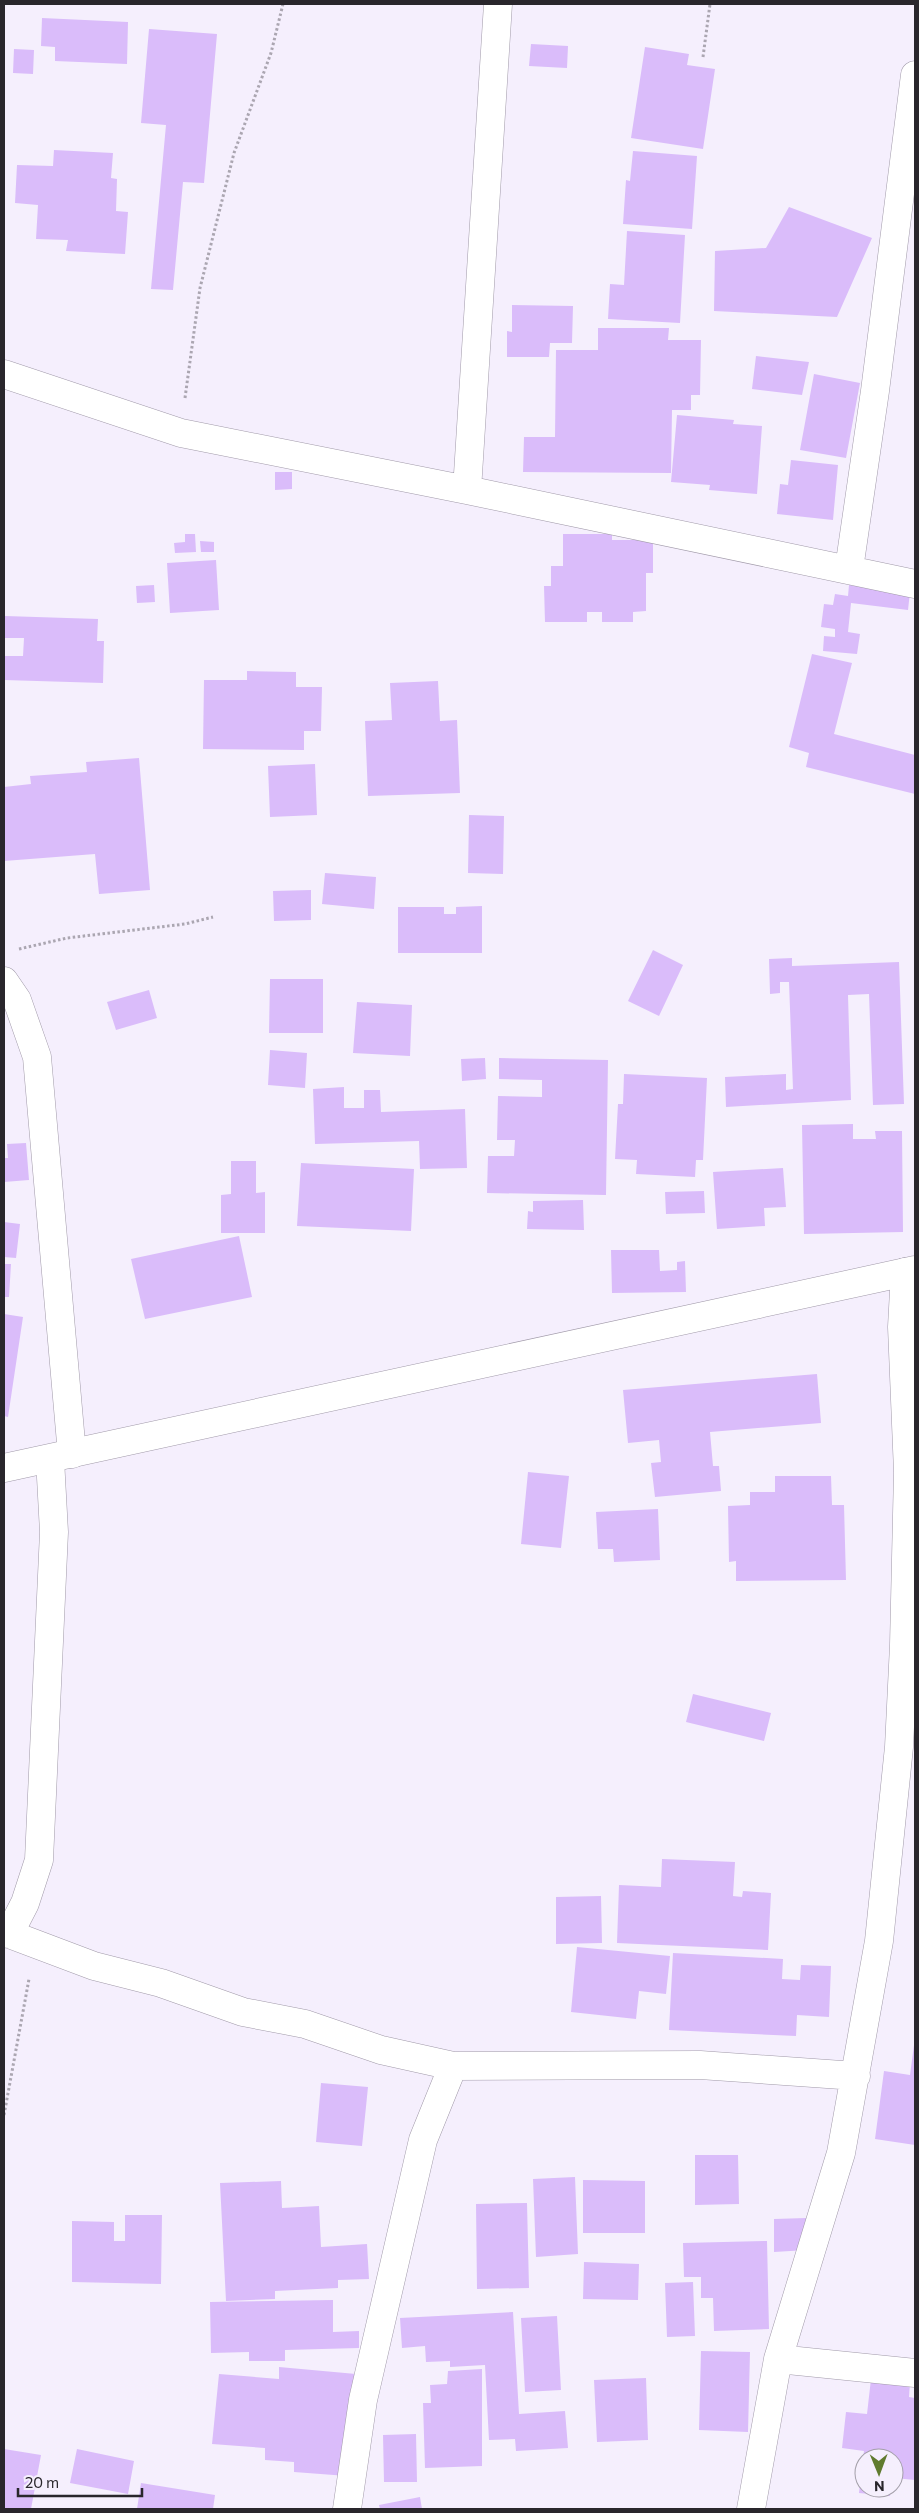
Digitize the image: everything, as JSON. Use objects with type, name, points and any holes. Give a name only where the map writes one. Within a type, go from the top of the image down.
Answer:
[{"type":"street","points":[[467,490],[498,4]]},
{"type":"street","points":[[848,569],[875,390],[915,75]]},
{"type":"street","points":[[4,374],[181,433],[467,490],[915,584]]},
{"type":"street","points":[[4,981],[17,1000],[37,1057],[61,1456],[54,1532],[39,1860],[25,1903],[7,1933],[94,1966],[161,1983],[243,2012],[305,2024],[381,2050],[454,2066],[700,2065],[856,2076]]},
{"type":"street","points":[[4,1468],[910,1271],[902,1327],[908,1472],[909,1646],[879,1941],[841,2153],[778,2359],[751,2509]]},
{"type":"street","points":[[347,2509],[363,2400],[423,2140],[454,2066]]},
{"type":"street","points":[[778,2359],[915,2373]]},
{"type":"path","points":[[181,433],[200,288],[234,153],[271,53],[284,4]]},
{"type":"path","points":[[703,56],[710,4]]},
{"type":"path","points":[[13,950],[68,938],[184,924],[213,917]]},
{"type":"path","points":[[4,2115],[36,1944]]},
{"type":"building","points":[[42,18],[128,22],[127,64],[55,61],[55,47],[41,46]]},
{"type":"building","points":[[149,29],[217,34],[204,183],[183,182],[173,290],[151,289],[166,125],[141,123]]},
{"type":"building","points":[[531,44],[568,46],[567,68],[529,66]]},
{"type":"building","points":[[645,47],[689,54],[687,65],[715,69],[703,149],[631,138]]},
{"type":"building","points":[[14,49],[34,50],[33,74],[13,73]]},
{"type":"building","points":[[54,150],[113,153],[111,178],[117,179],[116,211],[128,212],[125,254],[66,251],[68,240],[36,239],[38,205],[15,203],[17,165],[53,166]]},
{"type":"building","points":[[633,151],[697,156],[692,229],[623,224],[626,180],[630,181]]},
{"type":"building","points":[[789,207],[872,238],[837,317],[714,311],[715,251],[766,248]]},
{"type":"building","points":[[627,231],[685,235],[680,323],[608,319],[610,284],[624,285]]},
{"type":"building","points":[[512,305],[573,306],[572,343],[550,343],[549,357],[507,357],[507,331],[512,332]]},
{"type":"building","points":[[598,328],[669,328],[668,340],[701,340],[700,395],[691,395],[691,410],[672,410],[671,473],[523,472],[524,437],[555,437],[556,350],[598,350]]},
{"type":"building","points":[[756,356],[809,362],[802,395],[752,389]]},
{"type":"building","points":[[814,374],[860,383],[846,458],[800,450]]},
{"type":"building","points":[[677,415],[734,420],[733,424],[762,426],[757,494],[709,490],[710,485],[671,482]]},
{"type":"building","points":[[791,460],[838,465],[833,520],[777,514],[780,484],[788,485]]},
{"type":"building","points":[[275,472],[292,472],[292,489],[275,490]]},
{"type":"building","points":[[185,534],[195,534],[196,552],[175,553],[174,543],[185,542]]},
{"type":"building","points":[[563,534],[612,534],[612,540],[653,540],[653,573],[646,573],[646,611],[633,612],[633,622],[602,622],[602,612],[587,612],[587,622],[545,622],[544,586],[551,586],[551,566],[563,566]]},
{"type":"building","points":[[200,541],[214,542],[214,552],[201,552]]},
{"type":"building","points":[[216,560],[219,610],[170,613],[167,563]]},
{"type":"building","points":[[154,585],[155,602],[137,603],[136,586]]},
{"type":"building","points":[[849,585],[910,592],[908,610],[851,603],[848,632],[860,634],[857,654],[823,651],[824,636],[835,637],[835,629],[821,627],[824,604],[833,605],[835,594],[848,596]]},
{"type":"building","points":[[5,616],[98,619],[97,641],[104,641],[103,683],[4,680],[4,656],[23,656],[24,638],[4,638]]},
{"type":"building","points":[[812,654],[852,663],[834,734],[915,755],[915,794],[806,767],[809,753],[789,747]]},
{"type":"building","points":[[247,671],[296,672],[296,687],[322,687],[321,731],[304,731],[304,750],[203,749],[204,680],[247,680]]},
{"type":"building","points":[[438,681],[440,721],[457,720],[460,793],[368,796],[365,721],[392,720],[390,683]]},
{"type":"building","points":[[139,758],[150,890],[99,894],[95,854],[4,861],[4,787],[31,784],[30,776],[87,772],[86,762]]},
{"type":"building","points":[[315,764],[317,815],[270,817],[268,766]]},
{"type":"building","points":[[469,815],[504,816],[503,874],[468,873]]},
{"type":"building","points":[[325,873],[376,877],[374,909],[322,904]]},
{"type":"building","points":[[311,890],[311,920],[274,921],[273,891]]},
{"type":"building","points":[[482,906],[482,953],[398,953],[398,907],[444,907],[444,914],[456,914],[456,907]]},
{"type":"building","points":[[653,950],[683,965],[659,1016],[628,1001]]},
{"type":"building","points":[[792,958],[792,966],[899,962],[904,1104],[873,1105],[869,994],[848,995],[851,1100],[726,1107],[725,1077],[786,1074],[786,1090],[793,1089],[789,982],[780,982],[780,993],[770,994],[769,959]]},
{"type":"building","points":[[270,979],[323,979],[323,1033],[269,1033]]},
{"type":"building","points":[[149,990],[157,1018],[116,1030],[107,1002]]},
{"type":"building","points":[[357,1002],[412,1005],[410,1056],[353,1053]]},
{"type":"building","points":[[270,1050],[307,1053],[305,1088],[268,1085]]},
{"type":"building","points":[[485,1058],[486,1079],[462,1081],[461,1059]]},
{"type":"building","points":[[499,1058],[608,1060],[606,1195],[487,1193],[488,1156],[514,1156],[515,1140],[497,1140],[498,1096],[542,1097],[542,1080],[499,1079]]},
{"type":"building","points":[[624,1074],[707,1078],[703,1160],[696,1160],[695,1177],[636,1174],[637,1160],[615,1159],[618,1104],[623,1104]]},
{"type":"building","points":[[344,1087],[344,1108],[364,1108],[364,1090],[380,1090],[381,1112],[465,1109],[467,1168],[420,1169],[419,1141],[315,1144],[313,1089]]},
{"type":"building","points":[[853,1124],[853,1139],[876,1139],[875,1131],[902,1131],[903,1232],[804,1234],[802,1125]]},
{"type":"building","points":[[26,1143],[29,1180],[4,1182],[4,1158],[8,1158],[7,1144]]},
{"type":"building","points":[[231,1161],[256,1161],[256,1193],[265,1192],[265,1233],[221,1233],[221,1195],[231,1194]]},
{"type":"building","points":[[301,1163],[414,1169],[411,1231],[297,1226]]},
{"type":"building","points":[[783,1168],[786,1207],[764,1208],[765,1226],[717,1229],[713,1172]]},
{"type":"building","points":[[704,1191],[705,1213],[666,1214],[665,1192]]},
{"type":"building","points":[[583,1200],[584,1230],[527,1229],[528,1211],[533,1212],[533,1201]]},
{"type":"building","points":[[4,1222],[20,1224],[16,1258],[4,1257]]},
{"type":"building","points":[[239,1236],[252,1297],[145,1319],[131,1259]]},
{"type":"building","points":[[611,1250],[659,1250],[660,1271],[677,1270],[677,1262],[685,1261],[686,1292],[612,1293]]},
{"type":"building","points":[[4,1264],[11,1264],[9,1297],[4,1297]]},
{"type":"building","points":[[4,1314],[23,1317],[8,1417],[4,1416]]},
{"type":"building","points":[[817,1374],[821,1423],[710,1432],[713,1466],[719,1466],[721,1491],[655,1497],[651,1463],[661,1462],[659,1440],[628,1443],[623,1390]]},
{"type":"building","points":[[528,1472],[569,1476],[561,1548],[521,1544]]},
{"type":"building","points":[[775,1476],[831,1476],[832,1505],[844,1505],[846,1580],[736,1581],[736,1561],[729,1562],[728,1506],[750,1505],[750,1492],[775,1492]]},
{"type":"building","points":[[658,1509],[660,1560],[614,1562],[613,1549],[598,1549],[596,1512]]},
{"type":"building","points":[[693,1694],[771,1713],[764,1741],[686,1722]]},
{"type":"building","points":[[662,1859],[735,1862],[733,1896],[742,1897],[743,1891],[771,1893],[768,1950],[617,1943],[619,1885],[661,1887]]},
{"type":"building","points":[[601,1896],[602,1943],[556,1944],[556,1897]]},
{"type":"building","points":[[577,1947],[670,1956],[666,1994],[639,1991],[636,2019],[571,2012]]},
{"type":"building","points":[[673,1953],[783,1959],[782,1979],[800,1980],[801,1965],[831,1966],[829,2017],[797,2015],[796,2036],[669,2030]]},
{"type":"building","points":[[914,2045],[915,2145],[875,2139],[884,2071],[910,2075]]},
{"type":"building","points":[[321,2083],[368,2087],[362,2146],[316,2142]]},
{"type":"building","points":[[695,2155],[738,2155],[739,2204],[695,2205]]},
{"type":"building","points":[[575,2177],[578,2254],[536,2257],[533,2179]]},
{"type":"building","points":[[583,2180],[645,2181],[645,2233],[583,2233]]},
{"type":"building","points":[[281,2181],[282,2208],[319,2206],[321,2247],[367,2244],[369,2279],[338,2280],[338,2288],[275,2291],[275,2299],[226,2301],[220,2183]]},
{"type":"building","points":[[527,2203],[529,2288],[477,2289],[476,2204]]},
{"type":"building","points":[[125,2215],[162,2215],[161,2284],[72,2282],[72,2221],[114,2222],[114,2241],[125,2241]]},
{"type":"building","points":[[806,2218],[807,2250],[774,2252],[774,2219]]},
{"type":"building","points":[[767,2241],[769,2329],[714,2331],[713,2298],[701,2298],[701,2277],[684,2277],[683,2243]]},
{"type":"building","points":[[584,2262],[639,2264],[638,2300],[583,2299]]},
{"type":"building","points":[[693,2282],[695,2336],[667,2337],[665,2283]]},
{"type":"building","points":[[333,2300],[333,2332],[359,2331],[359,2348],[285,2350],[285,2361],[249,2361],[249,2352],[211,2353],[210,2302]]},
{"type":"building","points":[[513,2312],[519,2414],[565,2411],[568,2448],[516,2451],[515,2439],[489,2440],[485,2365],[450,2367],[450,2361],[426,2362],[425,2346],[402,2348],[400,2318]]},
{"type":"building","points":[[557,2316],[561,2390],[525,2392],[521,2318]]},
{"type":"building","points":[[701,2351],[750,2352],[748,2432],[699,2430]]},
{"type":"building","points":[[279,2367],[356,2374],[347,2476],[294,2472],[294,2462],[265,2460],[265,2448],[212,2444],[219,2374],[279,2379]]},
{"type":"building","points":[[482,2369],[482,2466],[425,2468],[423,2403],[431,2403],[430,2385],[447,2384],[448,2371]]},
{"type":"building","points":[[646,2378],[648,2440],[597,2442],[594,2380]]},
{"type":"building","points":[[871,2379],[910,2383],[909,2397],[915,2398],[915,2480],[904,2479],[904,2448],[854,2448],[854,2450],[842,2448],[846,2412],[867,2414]]},
{"type":"building","points":[[416,2434],[417,2482],[384,2482],[383,2435]]},
{"type":"building","points":[[4,2449],[41,2455],[31,2509],[4,2509]]},
{"type":"building","points":[[77,2449],[134,2461],[128,2494],[70,2483]]},
{"type":"building","points":[[141,2483],[215,2495],[213,2509],[137,2509]]},
{"type":"building","points":[[420,2497],[422,2509],[380,2509],[379,2505]]}]
